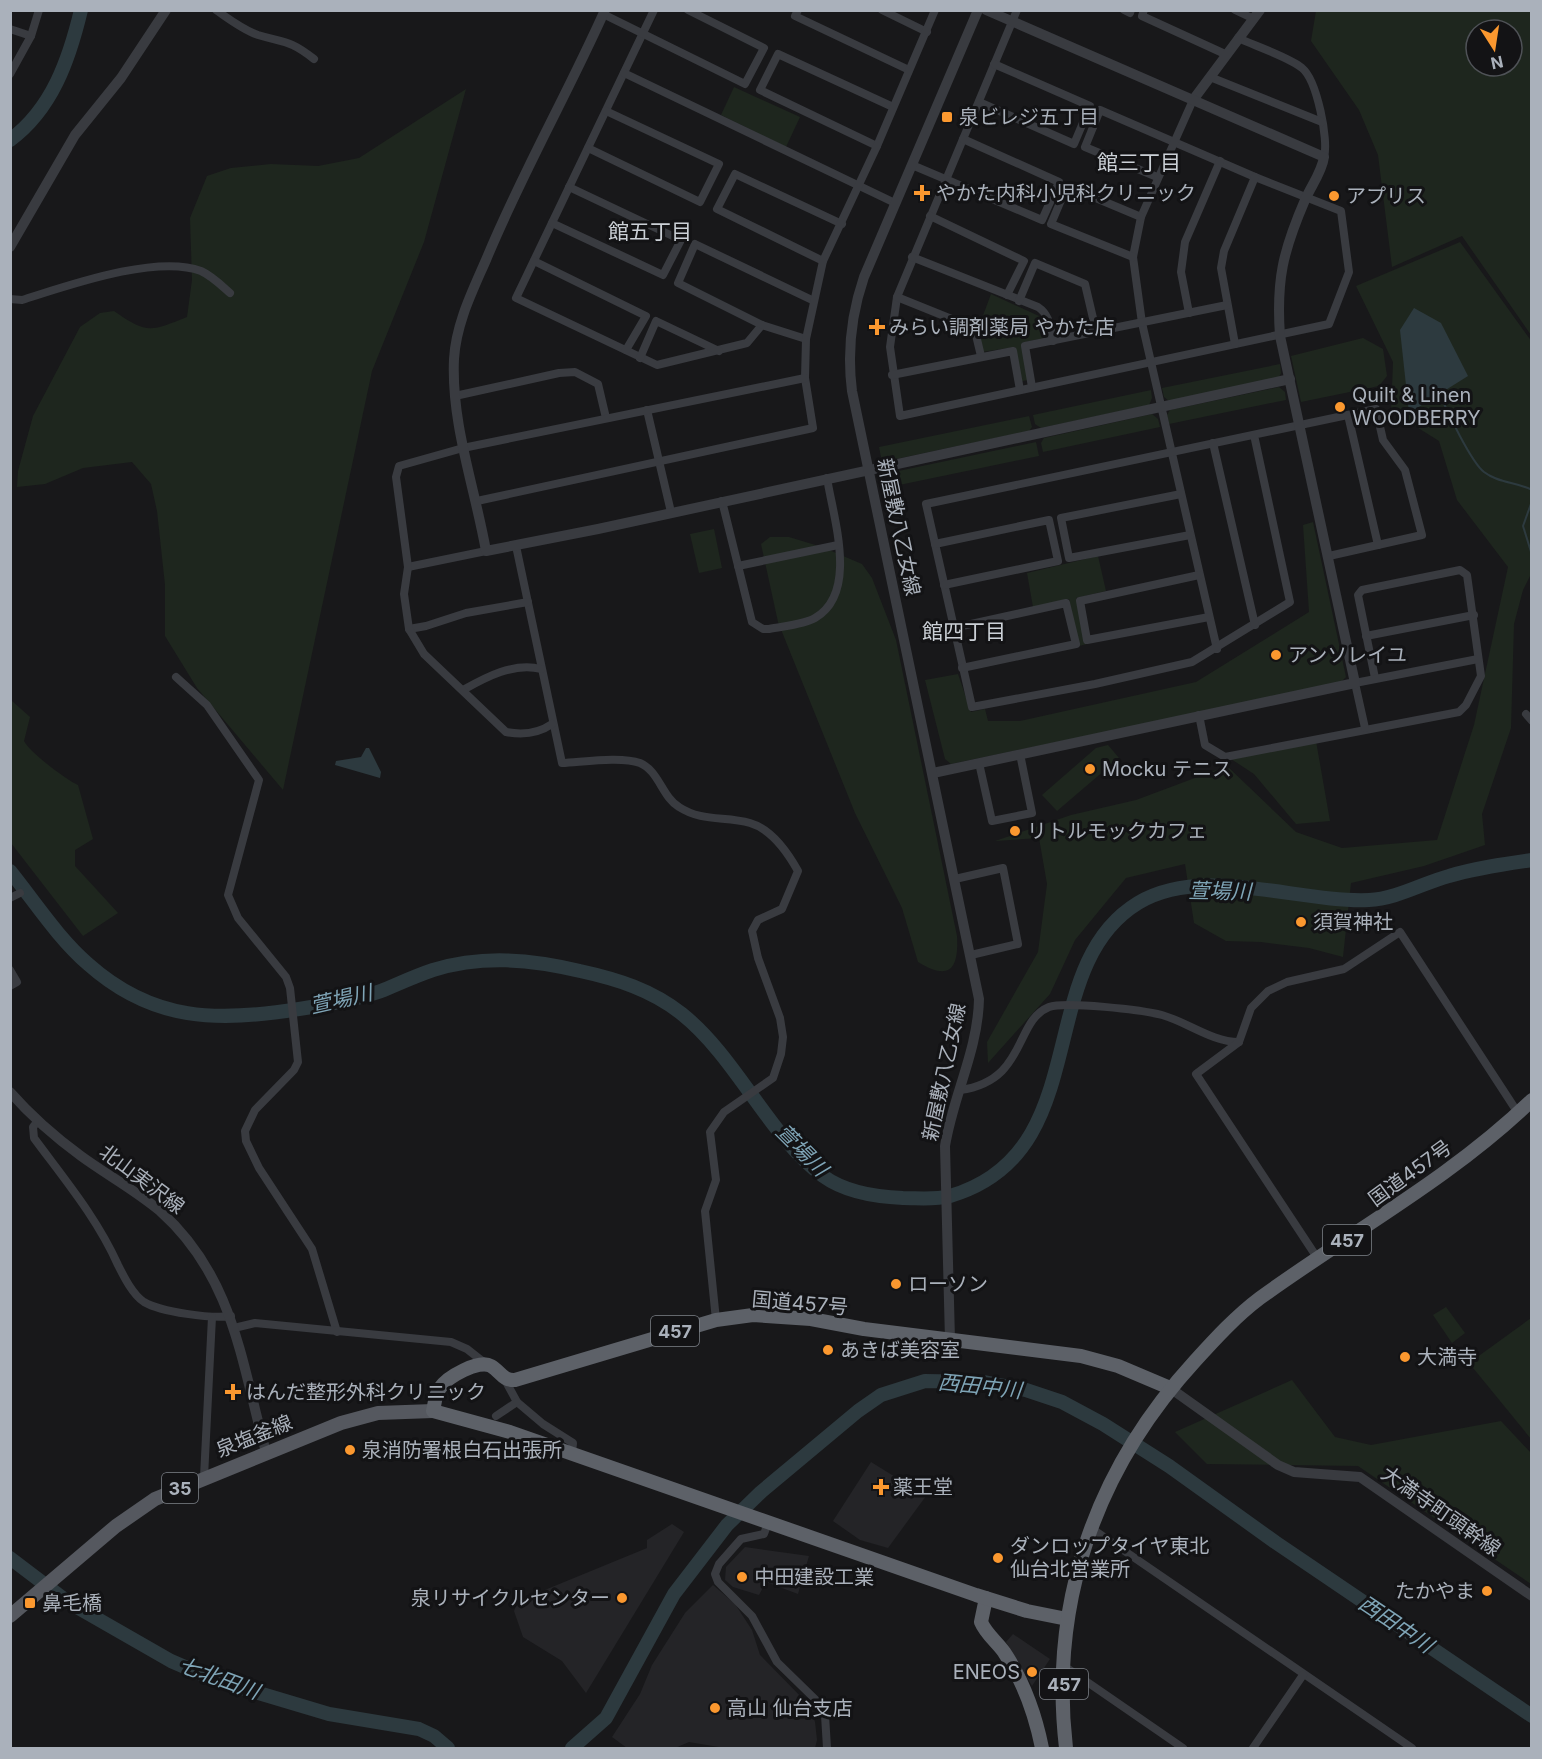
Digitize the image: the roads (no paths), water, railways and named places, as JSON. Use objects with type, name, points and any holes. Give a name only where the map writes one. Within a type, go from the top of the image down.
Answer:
[{"type":"highway","name":"国道457号","points":[[504,1378],[515,1380],[716,1320],[753,1315],[778,1316],[1081,1356],[1118,1366],[1170,1388],[1215,1338],[1259,1299],[1399,1207],[1532,1100]]},
{"type":"highway","points":[[504,1378],[486,1364],[475,1367],[445,1382],[436,1394],[434,1411],[486,1424],[572,1453],[986,1598],[1067,1619]]},
{"type":"highway","name":"457","points":[[1066,1749],[1063,1708],[1067,1619],[1091,1528],[1102,1497],[1122,1458],[1170,1388]]},
{"type":"highway","name":"457","points":[[986,1598],[981,1622],[1001,1647],[1023,1686],[1033,1709],[1042,1749]]},
{"type":"main road","name":"泉塩釜線","points":[[10,1616],[136,1510],[204,1477],[359,1417],[399,1411],[434,1411]]},
{"type":"street","points":[[10,74],[31,36],[39,10]]},
{"type":"street","points":[[10,247],[75,135],[121,78],[166,10]]},
{"type":"street","points":[[216,10],[258,35],[284,40],[314,59]]},
{"type":"street","points":[[654,10],[516,298],[657,365],[751,341],[762,326]]},
{"type":"street","points":[[486,551],[477,501],[463,448],[455,396],[454,357],[466,306],[499,228],[604,12],[642,35],[745,84],[764,48],[688,10]]},
{"type":"street","points":[[798,10],[795,16],[909,70]]},
{"type":"street","points":[[882,10],[927,32]]},
{"type":"street","points":[[477,501],[657,460],[813,428],[805,378],[806,339],[810,325],[812,300],[820,279],[823,261],[877,146],[927,32],[934,10]]},
{"type":"street","name":"新屋敷八乙女線","points":[[950,1340],[944,1173],[947,1133],[973,1046],[979,1012],[971,955],[868,470],[849,370],[850,336],[864,277],[978,10]]},
{"type":"street","points":[[986,10],[1015,16],[1193,100],[1324,157]]},
{"type":"street","points":[[1124,10],[1130,13],[1131,10]]},
{"type":"street","points":[[1144,10],[1142,16],[1225,54]]},
{"type":"street","points":[[1217,649],[1142,323],[1132,257],[1141,217],[1173,140],[1193,100],[1225,54],[1257,15],[1235,10]]},
{"type":"street","points":[[1015,16],[897,297],[890,346],[892,375],[900,416],[1329,324],[1349,272],[1341,211],[1255,177],[1100,110],[1085,147],[1157,177]]},
{"type":"street","points":[[10,29],[31,36]]},
{"type":"street","points":[[1238,38],[1303,68],[1315,91],[1328,146],[1323,165],[1306,198],[1281,262],[1278,303],[1280,336],[1365,728]]},
{"type":"street","points":[[877,146],[760,90],[778,54],[893,107]]},
{"type":"street","points":[[979,102],[1074,144],[1090,106],[994,64]]},
{"type":"street","points":[[624,73],[895,203]]},
{"type":"street","points":[[1210,77],[1322,122]]},
{"type":"street","points":[[588,148],[700,202],[719,164],[606,111]]},
{"type":"street","points":[[912,165],[945,181],[1042,220],[1059,182],[963,140]]},
{"type":"street","points":[[1189,313],[1181,272],[1185,242],[1220,161]]},
{"type":"street","points":[[823,261],[717,209],[730,182],[735,174],[842,224]]},
{"type":"street","points":[[1235,344],[1221,268],[1224,251],[1255,177]]},
{"type":"street","points":[[1132,257],[1051,224],[1067,186],[1141,217]]},
{"type":"street","points":[[552,223],[663,275],[681,240],[569,187]]},
{"type":"street","points":[[930,216],[1024,261],[1007,295]]},
{"type":"street","points":[[806,339],[796,338],[762,326],[678,283],[695,244],[812,300]]},
{"type":"street","points":[[912,257],[1045,312],[1053,340]]},
{"type":"street","points":[[534,261],[646,316],[626,350]]},
{"type":"street","points":[[1019,301],[1035,262],[1085,284],[1096,331]]},
{"type":"street","points":[[10,299],[22,300],[116,272],[184,267],[202,271],[230,293]]},
{"type":"street","points":[[897,297],[969,326],[975,331],[981,356]]},
{"type":"street","points":[[1032,387],[1026,346],[1227,305]]},
{"type":"street","points":[[640,358],[656,321],[719,351]]},
{"type":"street","points":[[892,375],[1013,351],[1020,390]]},
{"type":"street","points":[[455,396],[559,373],[575,372],[598,384],[606,418]]},
{"type":"street","points":[[552,724],[542,730],[516,734],[506,732],[418,648],[409,629],[404,594],[408,567],[397,470],[404,463],[463,448],[805,378]]},
{"type":"street","points":[[408,567],[516,546],[1290,379]]},
{"type":"street","points":[[1254,435],[1290,602],[1217,649],[1192,662],[1095,684],[972,707],[926,504],[1376,409],[1383,440],[1405,470],[1422,536],[1329,556]]},
{"type":"street","points":[[647,410],[671,512]]},
{"type":"street","points":[[1348,415],[1378,544]]},
{"type":"street","points":[[1213,443],[1255,625]]},
{"type":"street","points":[[722,501],[752,622],[763,629],[769,629],[813,620],[826,608],[840,579],[838,545],[826,478]]},
{"type":"street","points":[[1181,494],[1061,518],[1069,558],[1190,535]]},
{"type":"street","points":[[935,544],[1049,520],[1058,561],[944,585]]},
{"type":"street","points":[[738,566],[838,545]]},
{"type":"street","points":[[516,546],[562,763],[640,763],[651,771],[670,801],[689,813],[710,819],[750,823],[763,828],[791,859],[798,871],[782,909],[758,920],[753,925],[758,958],[780,1018],[783,1037],[773,1078],[724,1112],[711,1132],[716,1180],[705,1211],[716,1320]]},
{"type":"street","points":[[1199,715],[1205,745],[1225,757],[1365,728],[1459,712],[1466,705],[1481,676],[1467,575],[1460,570],[1362,590],[1358,595],[1375,678]]},
{"type":"street","points":[[1199,575],[1080,601],[1087,640],[1209,617]]},
{"type":"street","points":[[409,629],[466,613],[528,602]]},
{"type":"street","points":[[953,628],[1066,603],[1076,644],[962,668]]},
{"type":"street","points":[[1366,636],[1474,615]]},
{"type":"street","points":[[933,773],[1375,678],[1478,659]]},
{"type":"street","points":[[463,690],[488,677],[516,668],[541,669]]},
{"type":"street","points":[[177,677],[207,705],[259,780],[228,895],[238,918],[286,977],[290,988],[298,1062],[255,1110],[245,1131],[246,1141],[259,1168],[312,1249],[337,1332]]},
{"type":"street","points":[[979,763],[992,821],[1032,813],[1020,754]]},
{"type":"street","points":[[955,879],[1003,868],[1018,945],[971,955]]},
{"type":"street","points":[[10,898],[20,893]]},
{"type":"street","points":[[1318,1259],[1196,1074],[1239,1042],[1251,1008],[1268,991],[1287,982],[1344,969],[1400,932],[1518,1113]]},
{"type":"street","points":[[10,970],[17,982],[10,986]]},
{"type":"street","points":[[960,1090],[977,1087],[1005,1068],[1035,1018],[1051,1006],[1102,1007],[1162,1015],[1218,1038],[1239,1042]]},
{"type":"street","name":"北山実沢線","points":[[10,1092],[37,1122],[83,1158],[133,1190],[177,1228],[207,1266],[231,1316],[266,1452]]},
{"type":"street","points":[[37,1122],[33,1127],[34,1138],[103,1231],[125,1279],[143,1302],[161,1308],[212,1317],[231,1316]]},
{"type":"street","points":[[204,1477],[212,1317]]},
{"type":"street","points":[[234,1328],[255,1323],[451,1342],[486,1364]]},
{"type":"street","points":[[504,1378],[517,1402],[543,1424],[573,1443],[572,1453]]},
{"type":"street","name":"大満寺町頭幹線","points":[[1170,1388],[1278,1465],[1294,1472],[1360,1477],[1532,1596]]},
{"type":"street","points":[[496,1416],[517,1402]]},
{"type":"street","points":[[768,1523],[764,1534],[741,1539],[732,1547],[715,1574],[718,1582],[752,1616],[777,1662],[819,1703],[825,1715],[827,1749]]},
{"type":"street","points":[[1091,1528],[1412,1749]]},
{"type":"street","points":[[1064,1666],[1183,1749]]},
{"type":"street","points":[[1253,1749],[1303,1675]]},
{"type":"waterway","points":[[10,140],[37,114],[57,82],[71,47],[81,10]]},
{"type":"waterway","points":[[1440,395],[1466,447],[1484,472],[1489,476],[1532,490]]},
{"type":"waterway","points":[[1532,501],[1523,526],[1532,555]]},
{"type":"waterway","name":"萱場川","points":[[10,871],[57,931],[88,964],[112,983],[137,997],[162,1007],[188,1013],[241,1016],[319,1006],[381,991],[433,970],[470,962],[524,961],[594,974],[621,982],[659,998],[702,1032],[720,1052],[786,1140],[823,1176],[861,1193],[893,1197],[938,1198],[950,1196],[996,1174],[1026,1141],[1046,1102],[1084,970],[1105,932],[1138,903],[1164,892],[1192,886],[1251,888],[1341,899],[1379,899],[1459,873],[1532,860]]},
{"type":"waterway","name":"西田中川","points":[[572,1748],[606,1718],[674,1594],[727,1525],[761,1492],[858,1411],[881,1395],[925,1381],[983,1382],[1026,1390],[1062,1402],[1103,1424],[1169,1466],[1275,1542],[1532,1716]]},
{"type":"waterway","name":"七北田川","points":[[10,1558],[68,1602],[171,1661],[215,1680],[329,1714],[419,1729],[434,1736],[448,1748]]},
{"type":"place","name":"泉ビレジ五丁目","points":[[947,117]]},
{"type":"place","name":"やかた内科小児科クリニック","points":[[922,193]]},
{"type":"place","name":"アプリス","points":[[1334,196]]},
{"type":"place","name":"みらい調剤薬局 やかた店","points":[[877,327]]},
{"type":"place","name":"Quilt & Linen WOODBERRY","points":[[1340,407]]},
{"type":"place","name":"アンソレイユ","points":[[1276,655]]},
{"type":"place","name":"Mocku テニス","points":[[1090,769]]},
{"type":"place","name":"リトルモックカフェ","points":[[1015,831]]},
{"type":"place","name":"須賀神社","points":[[1301,922]]},
{"type":"place","name":"ローソン","points":[[896,1284]]},
{"type":"place","name":"あきば美容室","points":[[828,1350]]},
{"type":"place","name":"大満寺","points":[[1405,1357]]},
{"type":"place","name":"はんだ整形外科クリニック","points":[[233,1392]]},
{"type":"place","name":"泉消防署根白石出張所","points":[[350,1450]]},
{"type":"place","name":"薬王堂","points":[[881,1487]]},
{"type":"place","name":"ダンロップタイヤ東北 仙台北営業所","points":[[998,1558]]},
{"type":"place","name":"中田建設工業","points":[[742,1577]]},
{"type":"place","name":"たかやま","points":[[1487,1591]]},
{"type":"place","name":"泉リサイクルセンター","points":[[622,1598]]},
{"type":"place","name":"鼻毛橋","points":[[30,1603]]},
{"type":"place","name":"ENEOS","points":[[1032,1672]]},
{"type":"place","name":"高山 仙台支店","points":[[715,1708]]},
{"type":"district","name":"館三丁目","points":[[1139,162]]},
{"type":"district","name":"館五丁目","points":[[650,231]]},
{"type":"district","name":"館四丁目","points":[[964,631]]}]
